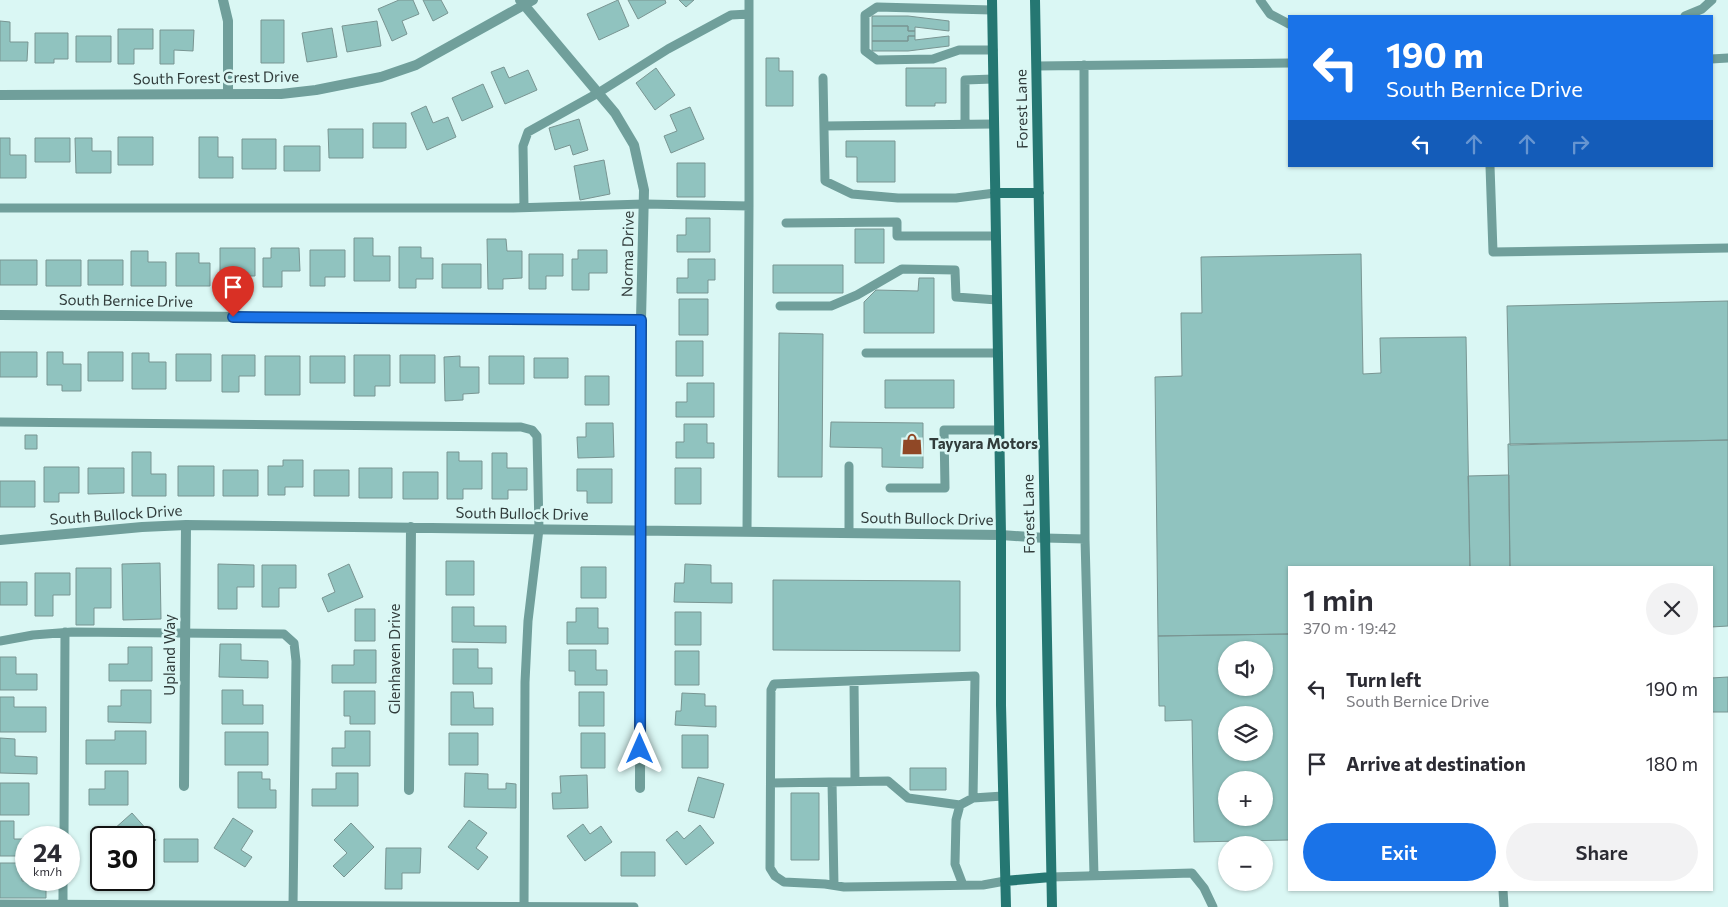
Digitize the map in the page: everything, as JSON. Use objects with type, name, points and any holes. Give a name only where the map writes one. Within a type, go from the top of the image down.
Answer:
[{"type":"main road","name":"Forest Lane","points":[[1035,0],[1052,907]]},
{"type":"main road","name":"Forest Lane","points":[[992,5],[1001,535],[1001,704],[1006,907]]},
{"type":"main road","points":[[995,193],[1039,192]]},
{"type":"main road","points":[[1006,881],[1051,877]]},
{"type":"street","points":[[224,0],[228,21],[228,94]]},
{"type":"street","name":"South Forest Crest Drive","points":[[0,95],[281,94],[316,90],[381,77],[416,65],[526,2]]},
{"type":"street","name":"Norma Drive","points":[[526,2],[615,113],[634,145],[644,190],[641,320],[640,788]]},
{"type":"street","name":"South Bernice Drive","points":[[0,315],[641,320]]},
{"type":"street","name":"South Bullock Drive","points":[[0,540],[142,527],[186,525],[849,532],[1001,535],[1044,538]]},
{"type":"street","name":"Upland Way","points":[[184,786],[186,525]]},
{"type":"street","name":"Glenhaven Drive","points":[[409,790],[411,528]]},
{"type":"lane","points":[[747,531],[749,0]]},
{"type":"lane","points":[[1260,0],[1270,14],[1288,23]]},
{"type":"lane","points":[[1687,15],[1702,9],[1712,0]]},
{"type":"lane","points":[[992,5],[877,7],[865,15],[865,51],[877,60],[933,59],[959,50],[993,50]]},
{"type":"lane","points":[[524,207],[523,146],[528,132],[668,49],[731,15],[749,14]]},
{"type":"lane","points":[[1713,58],[1728,58]]},
{"type":"lane","points":[[1036,66],[1288,63]]},
{"type":"lane","points":[[1084,65],[1085,539],[1094,875]]},
{"type":"lane","points":[[823,78],[825,181],[852,194],[898,198],[956,198],[995,193]]},
{"type":"lane","points":[[965,124],[965,80],[994,79]]},
{"type":"lane","points":[[824,126],[994,124]]},
{"type":"lane","points":[[1490,167],[1493,252],[1728,248]]},
{"type":"lane","points":[[0,208],[524,207],[644,204],[748,206]]},
{"type":"lane","points":[[786,223],[897,222],[897,236],[996,236]]},
{"type":"lane","points":[[780,306],[831,306],[857,295],[902,268],[955,270],[956,298],[997,300]]},
{"type":"lane","points":[[866,353],[998,353]]},
{"type":"lane","points":[[0,422],[521,427],[532,430],[537,436],[539,529],[528,621],[525,682],[524,906]]},
{"type":"lane","points":[[890,488],[945,488],[944,430],[999,430]]},
{"type":"lane","points":[[849,466],[849,532]]},
{"type":"lane","points":[[1044,538],[1085,539]]},
{"type":"lane","points":[[64,826],[65,632]]},
{"type":"lane","points":[[0,642],[33,635],[65,632],[284,634],[294,643],[296,661],[293,906]]},
{"type":"lane","points":[[974,798],[975,676],[774,684],[771,690],[770,868],[775,876],[784,882],[844,887],[983,885],[1006,881]]},
{"type":"lane","points":[[854,681],[855,781]]},
{"type":"lane","points":[[770,783],[888,781],[908,798],[960,805],[974,798],[1003,796]]},
{"type":"lane","points":[[832,782],[834,885]]},
{"type":"lane","points":[[960,805],[956,820],[955,864],[963,885]]},
{"type":"lane","points":[[1051,877],[1192,873],[1204,888],[1213,907]]},
{"type":"lane","points":[[63,904],[64,891]]},
{"type":"lane","points":[[1503,891],[1504,907]]},
{"type":"lane","points":[[0,904],[634,907]]},
{"type":"building","points":[[399,0],[413,0],[419,14],[402,21],[407,34],[392,41],[378,9]]},
{"type":"building","points":[[423,0],[441,0],[448,13],[433,21]]},
{"type":"building","points":[[618,0],[629,26],[599,40],[587,14]]},
{"type":"building","points":[[628,0],[665,0],[666,3],[638,19]]},
{"type":"building","points":[[679,0],[694,0],[686,7]]},
{"type":"building","points":[[872,16],[908,16],[949,21],[949,31],[915,27],[915,31],[908,31],[908,26],[872,26]]},
{"type":"building","points":[[261,20],[284,20],[284,63],[261,63]]},
{"type":"building","points":[[0,21],[10,22],[10,42],[28,42],[27,61],[0,61]]},
{"type":"building","points":[[377,21],[381,46],[347,52],[342,26]]},
{"type":"building","points":[[872,26],[908,26],[908,31],[915,31],[915,36],[908,36],[908,41],[872,41]]},
{"type":"building","points":[[332,28],[337,57],[307,62],[302,33]]},
{"type":"building","points":[[118,29],[153,29],[153,49],[134,49],[134,64],[118,64]]},
{"type":"building","points":[[160,30],[194,30],[193,51],[174,50],[174,64],[160,64]]},
{"type":"building","points":[[35,33],[68,33],[68,59],[54,59],[54,63],[35,63]]},
{"type":"building","points":[[76,36],[111,36],[111,62],[76,62]]},
{"type":"building","points":[[908,36],[915,36],[915,40],[949,36],[949,46],[908,51],[872,51],[872,41],[908,41]]},
{"type":"building","points":[[766,58],[779,58],[779,71],[793,71],[793,106],[766,106]]},
{"type":"building","points":[[504,67],[509,78],[528,70],[537,90],[505,104],[491,72]]},
{"type":"building","points":[[656,68],[675,95],[655,110],[636,83]]},
{"type":"building","points":[[906,68],[946,68],[946,103],[935,103],[935,106],[906,106]]},
{"type":"building","points":[[483,84],[493,107],[462,121],[452,98]]},
{"type":"building","points":[[426,106],[433,123],[448,117],[456,137],[427,150],[411,113]]},
{"type":"building","points":[[690,107],[704,139],[671,153],[664,136],[677,131],[670,115]]},
{"type":"building","points":[[579,119],[588,150],[573,155],[570,145],[555,150],[549,128]]},
{"type":"building","points":[[373,123],[406,123],[406,148],[373,148]]},
{"type":"building","points":[[328,129],[363,129],[363,158],[329,158]]},
{"type":"building","points":[[118,137],[153,137],[153,165],[118,165]]},
{"type":"building","points":[[199,137],[218,137],[218,157],[233,157],[233,178],[199,178]]},
{"type":"building","points":[[0,138],[10,138],[10,155],[26,155],[26,178],[0,178]]},
{"type":"building","points":[[35,138],[70,138],[70,162],[35,162]]},
{"type":"building","points":[[75,138],[92,138],[92,151],[111,151],[111,173],[76,173]]},
{"type":"building","points":[[242,139],[276,139],[276,169],[242,169]]},
{"type":"building","points":[[846,141],[895,141],[895,182],[857,182],[857,157],[846,157]]},
{"type":"building","points":[[284,146],[320,146],[320,171],[284,171]]},
{"type":"building","points":[[604,160],[610,194],[580,200],[574,166]]},
{"type":"building","points":[[677,163],[705,163],[705,197],[677,197]]},
{"type":"building","points":[[686,218],[710,218],[710,252],[677,252],[677,235],[686,235]]},
{"type":"building","points":[[855,229],[884,229],[884,263],[855,263]]},
{"type":"building","points":[[354,238],[373,238],[373,256],[390,256],[390,281],[354,281]]},
{"type":"building","points":[[487,239],[506,239],[507,251],[522,251],[522,278],[503,279],[503,289],[488,289]]},
{"type":"building","points":[[399,247],[421,247],[421,258],[433,258],[433,279],[416,279],[416,288],[399,288]]},
{"type":"building","points":[[220,248],[255,248],[255,276],[235,276],[235,288],[220,288]]},
{"type":"building","points":[[271,248],[299,248],[300,271],[282,271],[282,287],[263,287],[263,258],[271,258]]},
{"type":"building","points":[[310,250],[345,250],[345,277],[325,277],[325,286],[310,286]]},
{"type":"building","points":[[578,250],[607,250],[607,273],[589,273],[589,290],[572,290],[572,259],[578,259]]},
{"type":"building","points":[[131,251],[148,251],[148,262],[166,262],[166,286],[131,286]]},
{"type":"building","points":[[176,253],[199,253],[199,263],[210,263],[210,286],[176,286]]},
{"type":"building","points":[[529,254],[563,254],[563,276],[546,276],[546,289],[529,289]]},
{"type":"building","points":[[1361,254],[1363,374],[1381,373],[1380,338],[1466,337],[1470,566],[1288,566],[1288,634],[1158,636],[1155,377],[1182,376],[1181,313],[1202,313],[1201,257]]},
{"type":"building","points":[[688,259],[715,259],[715,280],[708,280],[708,293],[677,293],[677,278],[688,278]]},
{"type":"building","points":[[0,260],[37,260],[37,285],[0,285]]},
{"type":"building","points":[[46,260],[81,260],[81,286],[46,286]]},
{"type":"building","points":[[88,260],[123,260],[123,285],[88,285]]},
{"type":"building","points":[[442,264],[481,264],[481,288],[442,288]]},
{"type":"building","points":[[773,265],[843,265],[843,293],[773,293]]},
{"type":"building","points":[[919,278],[934,278],[934,333],[864,333],[864,302],[876,290],[918,291]]},
{"type":"building","points":[[679,299],[708,299],[708,335],[679,335]]},
{"type":"building","points":[[1728,301],[1728,440],[1510,445],[1507,306]]},
{"type":"building","points":[[779,333],[823,334],[822,477],[778,477]]},
{"type":"building","points":[[676,341],[703,341],[703,376],[676,376]]},
{"type":"building","points":[[0,352],[37,352],[37,377],[0,377]]},
{"type":"building","points":[[47,352],[63,352],[63,364],[81,364],[81,391],[62,391],[62,385],[47,385]]},
{"type":"building","points":[[88,352],[123,352],[123,381],[88,381]]},
{"type":"building","points":[[132,353],[149,353],[149,362],[166,362],[166,389],[132,389]]},
{"type":"building","points":[[176,354],[211,354],[211,381],[176,381]]},
{"type":"building","points":[[222,355],[255,355],[255,376],[239,376],[239,392],[222,392]]},
{"type":"building","points":[[354,355],[390,355],[390,386],[375,386],[375,396],[354,396]]},
{"type":"building","points":[[400,355],[435,355],[435,383],[400,383]]},
{"type":"building","points":[[265,356],[300,356],[300,395],[265,395]]},
{"type":"building","points":[[310,356],[345,356],[345,383],[310,383]]},
{"type":"building","points":[[460,356],[460,367],[479,367],[479,393],[463,394],[463,400],[445,401],[444,357]]},
{"type":"building","points":[[489,356],[524,356],[524,384],[489,384]]},
{"type":"building","points":[[534,358],[568,358],[568,378],[534,378]]},
{"type":"building","points":[[585,376],[609,376],[609,405],[585,405]]},
{"type":"building","points":[[885,380],[954,380],[954,408],[885,408]]},
{"type":"building","points":[[687,383],[714,383],[714,417],[676,417],[676,402],[687,402]]},
{"type":"building","points":[[831,422],[923,423],[923,468],[882,467],[882,448],[830,447]]},
{"type":"building","points":[[586,423],[613,423],[614,457],[578,458],[577,437],[586,437]]},
{"type":"building","points":[[684,424],[707,424],[707,443],[714,443],[714,458],[676,458],[676,442],[684,442]]},
{"type":"building","points":[[25,435],[37,435],[37,449],[25,449]]},
{"type":"building","points":[[1728,440],[1728,626],[1713,627],[1713,566],[1510,566],[1508,444]]},
{"type":"building","points":[[132,452],[151,452],[151,474],[166,474],[166,496],[132,496]]},
{"type":"building","points":[[447,452],[459,452],[459,461],[482,461],[482,489],[463,489],[463,499],[447,499]]},
{"type":"building","points":[[492,453],[507,453],[507,468],[527,468],[527,490],[508,490],[508,499],[492,499]]},
{"type":"building","points":[[283,460],[303,460],[303,487],[285,487],[285,495],[268,495],[268,466],[283,466]]},
{"type":"building","points":[[178,466],[214,466],[214,496],[178,496]]},
{"type":"building","points":[[44,467],[79,467],[79,493],[59,493],[59,502],[44,502]]},
{"type":"building","points":[[88,468],[124,468],[124,493],[88,494]]},
{"type":"building","points":[[359,468],[392,468],[392,498],[359,498]]},
{"type":"building","points":[[675,468],[701,468],[701,504],[675,504]]},
{"type":"building","points":[[577,469],[612,469],[612,503],[587,503],[587,491],[577,491]]},
{"type":"building","points":[[223,470],[258,470],[258,496],[223,496]]},
{"type":"building","points":[[314,470],[349,470],[349,496],[314,496]]},
{"type":"building","points":[[403,472],[438,472],[438,499],[403,499]]},
{"type":"building","points":[[1509,475],[1510,566],[1470,566],[1468,476]]},
{"type":"building","points":[[0,481],[35,481],[35,507],[0,507]]},
{"type":"building","points":[[446,561],[474,561],[474,595],[446,595]]},
{"type":"building","points":[[160,563],[161,619],[123,620],[122,564]]},
{"type":"building","points":[[218,564],[254,565],[254,587],[237,587],[237,609],[218,609]]},
{"type":"building","points":[[349,564],[363,597],[328,612],[322,598],[335,592],[328,574]]},
{"type":"building","points":[[685,564],[711,565],[711,583],[732,583],[732,603],[674,602],[675,583],[684,583]]},
{"type":"building","points":[[262,565],[296,565],[296,588],[279,588],[279,607],[262,607]]},
{"type":"building","points":[[581,567],[606,567],[606,598],[581,598]]},
{"type":"building","points":[[76,568],[111,568],[111,608],[94,608],[94,625],[76,625]]},
{"type":"building","points":[[35,573],[70,573],[70,595],[53,595],[53,616],[35,616]]},
{"type":"building","points":[[773,580],[960,581],[960,651],[773,650]]},
{"type":"building","points":[[0,582],[27,582],[27,605],[0,605]]},
{"type":"building","points":[[452,607],[474,607],[474,626],[506,626],[506,643],[452,642]]},
{"type":"building","points":[[576,608],[598,608],[598,628],[608,628],[608,644],[567,644],[567,622],[576,622]]},
{"type":"building","points":[[355,609],[375,609],[375,641],[355,641]]},
{"type":"building","points":[[675,612],[701,612],[701,645],[675,645]]},
{"type":"building","points":[[1288,634],[1288,840],[1273,840],[1273,836],[1218,836],[1218,841],[1194,842],[1192,720],[1165,721],[1165,706],[1159,706],[1158,636]]},
{"type":"building","points":[[220,644],[241,644],[241,660],[268,661],[268,678],[219,677]]},
{"type":"building","points":[[128,647],[152,647],[152,681],[109,681],[109,664],[128,664]]},
{"type":"building","points":[[453,649],[478,649],[478,668],[492,668],[492,684],[453,684]]},
{"type":"building","points":[[354,650],[376,650],[376,683],[332,683],[332,665],[354,665]]},
{"type":"building","points":[[569,650],[596,650],[596,670],[607,670],[607,685],[575,685],[575,671],[569,671]]},
{"type":"building","points":[[675,651],[699,651],[699,685],[675,685]]},
{"type":"building","points":[[0,657],[16,657],[16,674],[37,674],[37,690],[0,690]]},
{"type":"building","points":[[1728,677],[1728,712],[1713,712],[1713,678]]},
{"type":"building","points":[[121,690],[151,690],[151,723],[108,722],[108,706],[121,706]]},
{"type":"building","points":[[222,690],[243,690],[243,705],[263,705],[263,724],[222,724]]},
{"type":"building","points":[[344,691],[375,691],[375,724],[350,724],[350,716],[344,716]]},
{"type":"building","points":[[451,692],[473,692],[474,708],[493,708],[493,725],[451,725]]},
{"type":"building","points":[[579,692],[604,692],[604,726],[579,726]]},
{"type":"building","points":[[682,693],[705,694],[705,706],[716,706],[716,727],[675,725],[676,711],[681,711]]},
{"type":"building","points":[[0,697],[14,697],[14,707],[46,707],[46,732],[0,732]]},
{"type":"building","points":[[115,731],[146,731],[146,764],[86,764],[86,740],[115,740]]},
{"type":"building","points":[[345,731],[370,731],[370,766],[332,766],[332,748],[345,748]]},
{"type":"building","points":[[225,732],[268,732],[268,765],[225,765]]},
{"type":"building","points":[[449,733],[478,733],[478,765],[449,765]]},
{"type":"building","points":[[581,733],[605,733],[605,768],[581,768]]},
{"type":"building","points":[[682,735],[708,735],[708,768],[682,768]]},
{"type":"building","points":[[0,738],[15,739],[15,756],[37,757],[37,774],[0,773]]},
{"type":"building","points":[[910,768],[946,768],[946,790],[910,790]]},
{"type":"building","points":[[105,771],[128,771],[128,805],[89,805],[89,789],[105,789]]},
{"type":"building","points":[[238,772],[262,772],[262,779],[270,779],[270,790],[276,790],[276,808],[238,808]]},
{"type":"building","points":[[336,773],[358,773],[358,806],[312,806],[312,789],[336,789]]},
{"type":"building","points":[[465,773],[488,774],[488,789],[506,789],[506,783],[516,784],[516,808],[464,807]]},
{"type":"building","points":[[587,775],[588,808],[553,809],[552,793],[561,793],[560,776]]},
{"type":"building","points":[[698,777],[724,784],[714,818],[688,811]]},
{"type":"building","points":[[0,783],[29,783],[29,815],[0,815]]},
{"type":"building","points":[[791,793],[819,793],[819,860],[791,860]]},
{"type":"building","points":[[132,813],[144,826],[117,826]]},
{"type":"building","points":[[233,818],[253,831],[241,850],[252,857],[245,867],[214,848]]},
{"type":"building","points":[[469,820],[487,833],[476,848],[488,857],[478,870],[448,847]]},
{"type":"building","points":[[0,821],[14,821],[15,856],[0,856]]},
{"type":"building","points":[[351,823],[374,847],[344,877],[333,866],[347,853],[334,840]]},
{"type":"building","points":[[583,824],[590,834],[601,826],[612,842],[585,861],[567,836]]},
{"type":"building","points":[[700,825],[714,843],[686,865],[666,840],[677,831],[684,839]]},
{"type":"building","points":[[164,839],[198,839],[198,862],[164,862]]},
{"type":"building","points":[[386,848],[421,848],[420,873],[402,873],[402,889],[385,889]]},
{"type":"building","points":[[621,852],[655,852],[655,876],[621,876]]},
{"type":"building","points":[[0,863],[15,863],[15,891],[46,891],[46,898],[0,898]]},
{"type":"place","name":"Tayyara Motors","points":[[912,444]]},
{"type":"route","points":[[233,317],[641,320],[640,749]]}]
